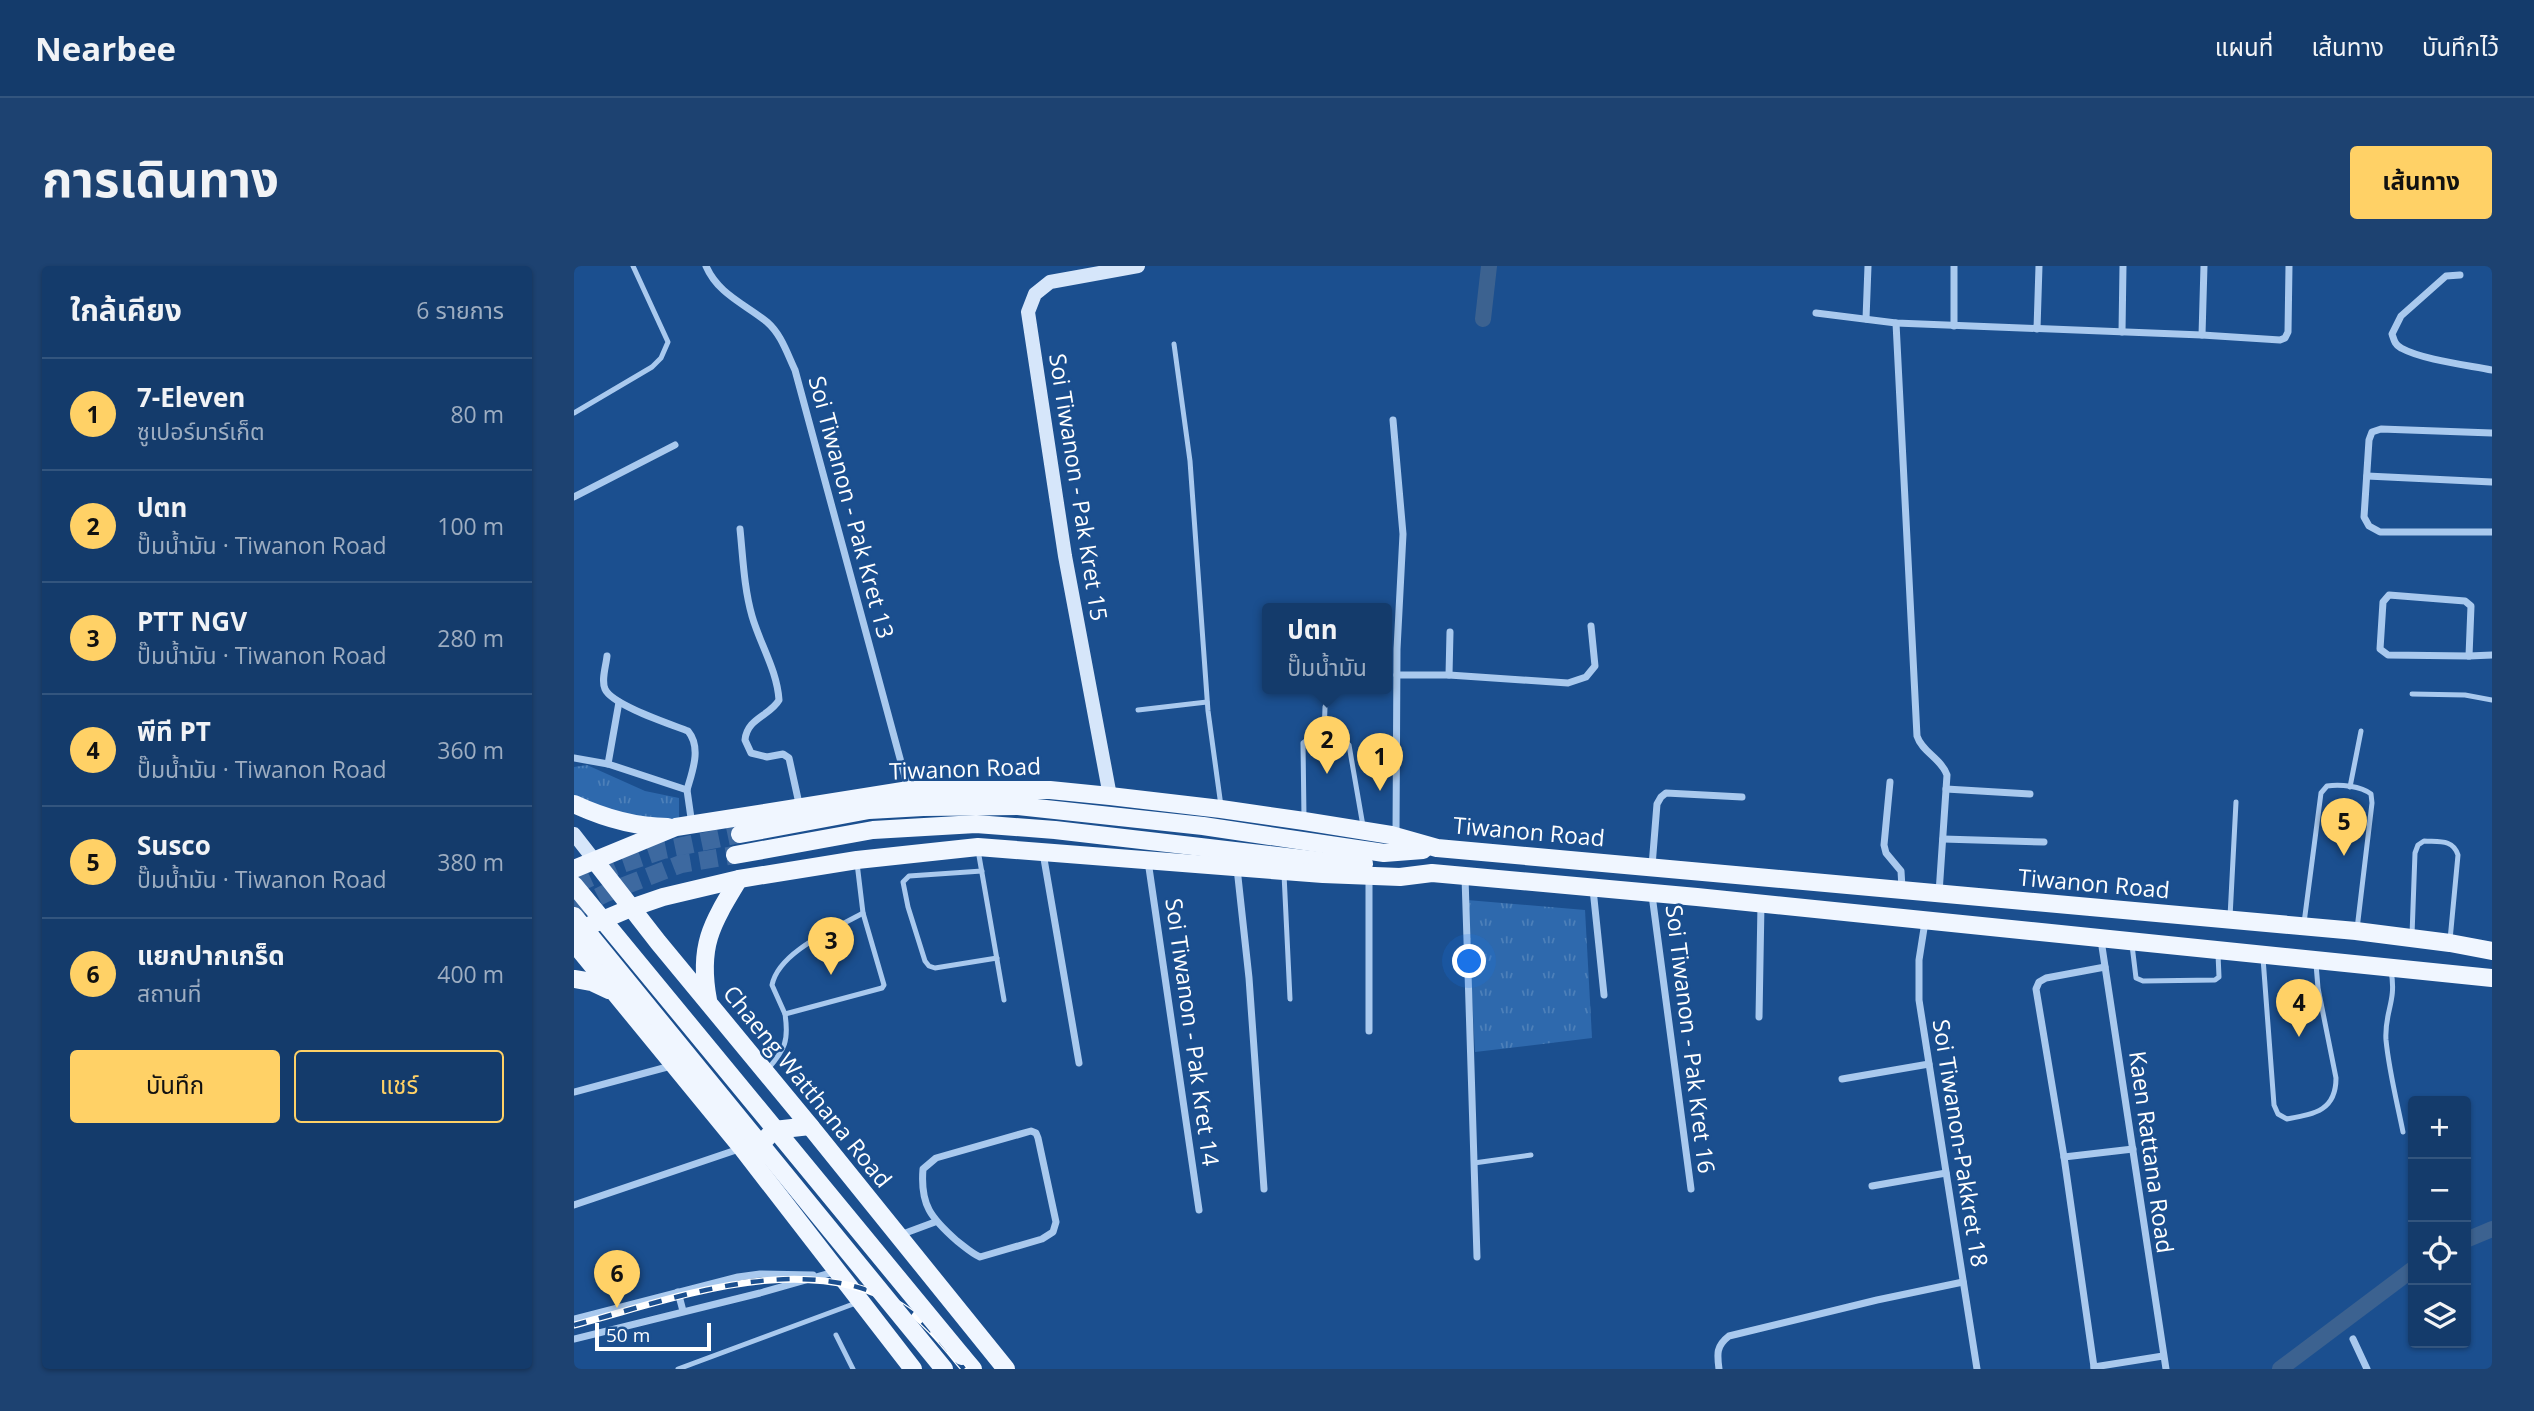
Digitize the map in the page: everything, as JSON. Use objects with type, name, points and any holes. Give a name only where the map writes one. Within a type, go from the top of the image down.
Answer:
[{"type":"main road","name":"Tiwanon Road","points":[[574,869],[684,826],[909,790],[1050,790],[1304,821],[1396,837],[1437,848],[2356,931],[2492,948]]},
{"type":"main road","points":[[574,804],[601,817],[646,827],[684,826]]},
{"type":"main road","points":[[740,834],[869,810],[1018,806],[1203,826],[1384,853],[1437,848]]},
{"type":"main road","points":[[735,855],[873,830],[976,824],[1055,830],[1321,861],[1398,866],[1465,877],[2492,978]]},
{"type":"main road","points":[[574,932],[663,897],[739,879],[857,860],[978,846],[1368,876],[1400,877],[1432,873]]},
{"type":"main road","name":"Chaeng Watthana Road","points":[[595,860],[631,908],[1006,1369]]},
{"type":"main road","points":[[708,1002],[703,974],[707,941],[720,911],[739,879]]},
{"type":"main road","points":[[574,885],[968,1362]]},
{"type":"main road","points":[[574,916],[944,1369]]},
{"type":"main road","points":[[574,943],[762,1173],[827,1273],[860,1301],[912,1369]]},
{"type":"main road","points":[[574,979],[592,982],[612,991]]},
{"type":"main road","points":[[762,1173],[757,1154],[762,1143],[774,1130],[810,1126]]},
{"type":"street","name":"Soi Tiwanon - Pak Kret 13","points":[[706,266],[712,278],[732,299],[768,323],[779,336],[795,370],[909,790]]},
{"type":"street","name":"Soi Tiwanon - Pak Kret 15","points":[[1110,796],[1065,556],[1028,312],[1035,294],[1050,282],[1138,266]]},
{"type":"street","points":[[1866,319],[1868,266]]},
{"type":"street","points":[[1954,266],[1954,326]]},
{"type":"street","points":[[2037,329],[2039,266]]},
{"type":"street","points":[[2122,332],[2123,266]]},
{"type":"street","points":[[2202,335],[2204,266]]},
{"type":"street","points":[[1816,313],[1896,323],[2280,340],[2285,338],[2288,332],[2290,266]]},
{"type":"street","points":[[2460,275],[2446,276],[2401,316],[2392,334],[2401,348],[2492,370]]},
{"type":"street","points":[[1896,323],[1917,736],[1947,775],[1939,894]]},
{"type":"street","points":[[1393,419],[1403,534],[1397,675],[1396,837]]},
{"type":"street","points":[[2492,433],[2381,429],[2372,432],[2369,440],[2364,517],[2369,526],[2380,532],[2492,532]]},
{"type":"street","points":[[574,498],[675,445]]},
{"type":"street","points":[[2367,476],[2492,482]]},
{"type":"street","points":[[740,529],[744,574],[752,616],[778,685],[779,700],[772,710],[751,724],[745,740],[751,753],[758,756],[783,754],[789,758],[800,809]]},
{"type":"street","points":[[2469,656],[2471,606],[2468,603],[2389,595],[2385,598],[2380,649],[2383,653],[2388,655],[2469,656],[2492,655]]},
{"type":"street","points":[[1397,675],[1449,675],[1568,683],[1586,677],[1595,666],[1591,626]]},
{"type":"street","points":[[1449,675],[1450,632]]},
{"type":"street","points":[[607,656],[604,686],[608,693],[619,702],[692,735],[695,756],[687,790],[684,826]]},
{"type":"street","points":[[608,764],[619,702]]},
{"type":"street","points":[[574,758],[608,764],[687,790]]},
{"type":"street","points":[[1891,782],[1884,845],[1886,853],[1901,871],[1903,890]]},
{"type":"street","points":[[1946,789],[2030,794]]},
{"type":"street","points":[[1652,866],[1657,804],[1666,793],[1742,797]]},
{"type":"street","name":"Chaeng Watthana Road","points":[[574,834],[595,860]]},
{"type":"street","points":[[1942,839],[2044,842]]},
{"type":"street","points":[[1043,851],[1079,1063]]},
{"type":"street","name":"Soi Tiwanon - Pak Kret 14","points":[[1148,860],[1199,1210]]},
{"type":"street","points":[[1237,867],[1249,978],[1264,1189]]},
{"type":"street","points":[[1368,876],[1369,1031]]},
{"type":"street","points":[[1465,877],[1477,1256]]},
{"type":"street","points":[[1593,889],[1604,995]]},
{"type":"street","name":"Soi Tiwanon - Pak Kret 16","points":[[1652,894],[1690,1189]]},
{"type":"street","points":[[1759,1017],[1761,904]]},
{"type":"street","name":"Soi Tiwanon-Pakkret 18","points":[[1925,922],[1919,960],[1919,1000],[1977,1369]]},
{"type":"street","name":"Kaen Rattana Road","points":[[2101,940],[2166,1369]]},
{"type":"street","points":[[2105,967],[2046,978],[2039,982],[2036,989],[2064,1157],[2094,1368],[2163,1356]]},
{"type":"street","points":[[1842,1079],[1929,1064]]},
{"type":"street","points":[[574,1092],[674,1065]]},
{"type":"street","points":[[1031,1131],[1036,1133],[1056,1222],[1052,1232],[1042,1239],[980,1257],[970,1253],[936,1222],[922,1186],[923,1169],[929,1162],[1031,1131]]},
{"type":"street","points":[[574,1205],[742,1148]]},
{"type":"street","points":[[2064,1157],[2133,1149]]},
{"type":"street","points":[[1872,1186],[1946,1173]]},
{"type":"street","points":[[899,1236],[936,1222]]},
{"type":"street","points":[[574,1319],[738,1277],[827,1273]]},
{"type":"street","points":[[574,1339],[827,1273]]},
{"type":"street","points":[[1719,1369],[1717,1352],[1721,1343],[1729,1336],[1963,1282]]},
{"type":"street","points":[[678,1292],[683,1311]]},
{"type":"street","points":[[2353,1339],[2367,1369]]},
{"type":"lane","points":[[574,413],[652,367],[661,358],[668,342],[633,266]]},
{"type":"lane","points":[[1174,344],[1190,461],[1207,702],[1221,809]]},
{"type":"lane","points":[[1324,736],[1325,707],[1332,694]]},
{"type":"lane","points":[[2412,694],[2465,695],[2492,700]]},
{"type":"lane","points":[[1138,710],[1207,702]]},
{"type":"lane","points":[[2350,787],[2361,731]]},
{"type":"lane","points":[[1304,821],[1303,743],[1312,736],[1340,738],[1349,745],[1365,832]]},
{"type":"lane","points":[[2304,927],[2321,793],[2327,786],[2350,787],[2371,794],[2372,803],[2356,931]]},
{"type":"lane","points":[[2230,920],[2236,802]]},
{"type":"lane","points":[[2412,938],[2418,845],[2424,841],[2450,842],[2456,847],[2458,855],[2450,943]]},
{"type":"lane","points":[[978,846],[1004,1000]]},
{"type":"lane","points":[[785,1014],[882,988],[884,980],[863,913],[857,860]]},
{"type":"lane","points":[[982,871],[909,876],[903,882],[912,920],[929,966],[935,968],[997,958]]},
{"type":"lane","points":[[1284,871],[1290,999]]},
{"type":"lane","points":[[766,1072],[787,1040],[785,1014],[772,985],[774,975],[794,953],[863,913]]},
{"type":"lane","points":[[2132,943],[2136,978],[2143,981],[2216,980],[2219,977],[2217,951]]},
{"type":"lane","points":[[2262,954],[2274,1105],[2278,1114],[2287,1119],[2314,1114],[2328,1105],[2336,1092],[2336,1078],[2318,988],[2316,961]]},
{"type":"lane","points":[[2391,968],[2395,989],[2392,1006],[2386,1018],[2386,1041],[2403,1132]]},
{"type":"lane","points":[[1474,1163],[1531,1155]]},
{"type":"lane","points":[[678,1369],[860,1301]]},
{"type":"lane","points":[[836,1335],[853,1369]]},
{"type":"green space","points":[[587,765],[645,791],[679,798],[679,825],[599,809],[574,795],[574,767]]},
{"type":"green space","points":[[1467,900],[1585,910],[1592,1038],[1475,1052]]},
{"type":"waterway","points":[[1483,319],[1489,266]]},
{"type":"waterway","points":[[2471,1238],[2492,1229]]},
{"type":"waterway","points":[[2280,1369],[2408,1273]]},
{"type":"tunnel","points":[[574,885],[616,866],[663,850],[740,834]]},
{"type":"tunnel","points":[[574,909],[606,893],[681,864],[735,855]]},
{"type":"railway","points":[[574,1325],[696,1292],[738,1284],[780,1279],[822,1280],[862,1288],[900,1305],[926,1326],[964,1369]]},
{"type":"place","name":"ปตท","points":[[1327,774]]},
{"type":"place","name":"7-Eleven","points":[[1380,791]]},
{"type":"place","name":"Susco","points":[[2344,856]]},
{"type":"place","name":"PTT NGV","points":[[831,975]]},
{"type":"place","name":"พีที PT","points":[[2299,1037]]},
{"type":"place","name":"แยกปากเกร็ด","points":[[617,1308]]}]
